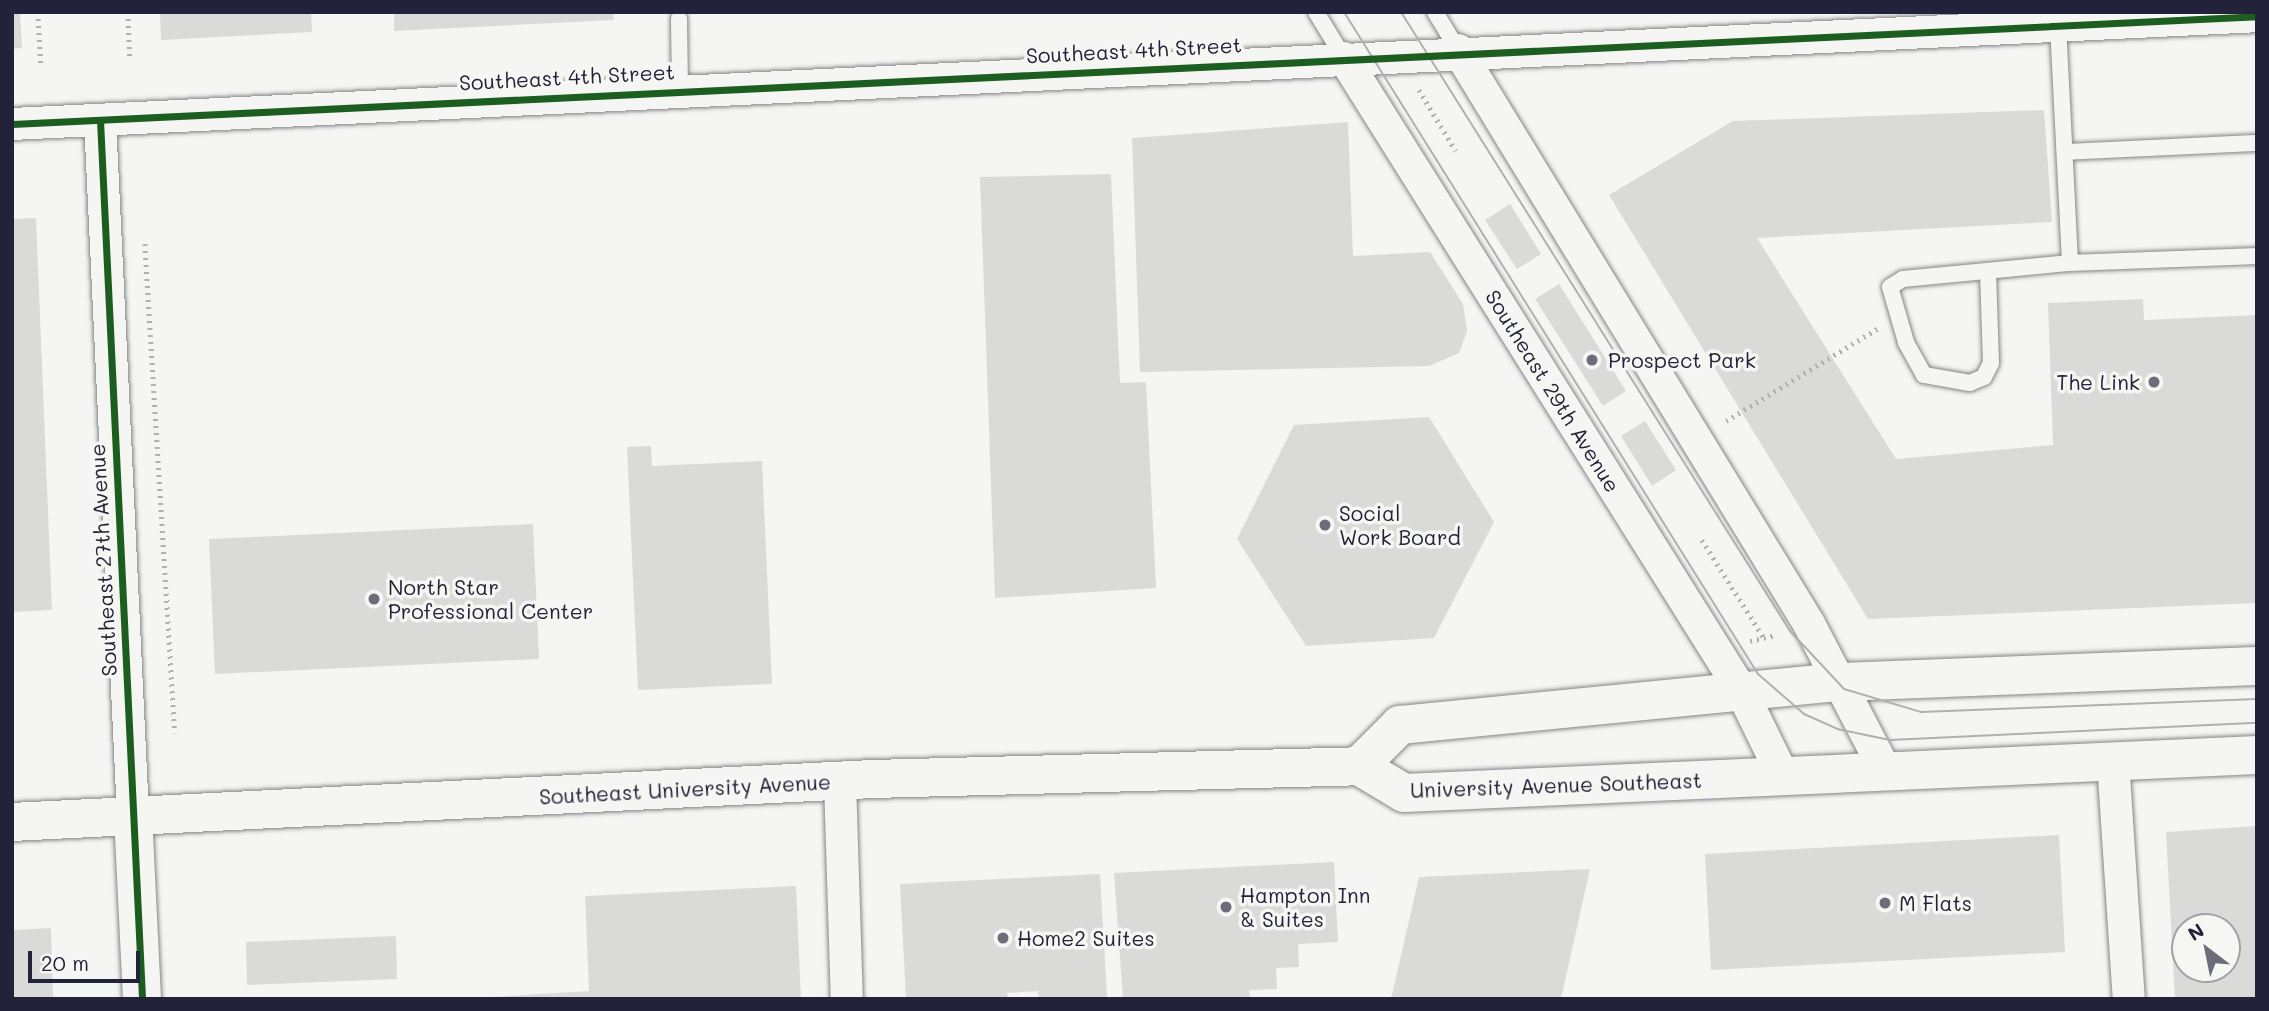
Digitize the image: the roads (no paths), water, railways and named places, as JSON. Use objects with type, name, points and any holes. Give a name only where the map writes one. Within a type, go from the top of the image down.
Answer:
[{"type":"main road","points":[[1359,765],[1400,725],[1841,682],[2257,666]]},
{"type":"main road","name":"University Avenue Southeast","points":[[1359,765],[1404,793],[1782,774],[1886,774],[2257,755]]},
{"type":"main road","name":"Southeast University Avenue","points":[[12,822],[840,782],[1359,765]]},
{"type":"main road","name":"Southeast 27th Avenue","points":[[133,815],[142,999]]},
{"type":"street","name":"Southeast 4th Street","points":[[12,124],[1344,58],[1458,50],[2257,16]]},
{"type":"street","points":[[1458,50],[1841,682],[1886,774]]},
{"type":"street","name":"Southeast 29th Avenue","points":[[1344,58],[1741,690],[1782,774]]},
{"type":"street","name":"Southeast 27th Avenue","points":[[100,120],[133,815]]},
{"type":"street","points":[[2113,761],[2129,999]]},
{"type":"street","points":[[840,782],[847,999]]},
{"type":"lane","name":"Southeast 29th Avenue","points":[[1316,12],[1344,58]]},
{"type":"lane","points":[[1435,12],[1458,50]]},
{"type":"lane","points":[[679,19],[680,89]]},
{"type":"lane","points":[[2058,24],[2070,263]]},
{"type":"lane","points":[[2065,152],[2257,143]]},
{"type":"lane","points":[[1989,272],[1991,363],[1984,377],[1970,383],[1924,375],[1898,316],[1890,287],[1903,279],[2070,263],[2257,256]]},
{"type":"tram line","points":[[1344,12],[1758,674],[1804,714],[1837,729],[1890,740],[2257,723]]},
{"type":"tram line","points":[[1401,12],[1790,631],[1844,689],[1921,712],[2257,699]]},
{"type":"place","name":"Prospect Park","points":[[1592,360]]},
{"type":"place","name":"The Link","points":[[2154,382]]},
{"type":"place","name":"Social Work Board","points":[[1325,525]]},
{"type":"place","name":"North Star Professional Center","points":[[374,599]]},
{"type":"place","name":"M Flats","points":[[1885,903]]},
{"type":"place","name":"Hampton Inn & Suites","points":[[1226,907]]},
{"type":"place","name":"Home2 Suites","points":[[1003,938]]}]
